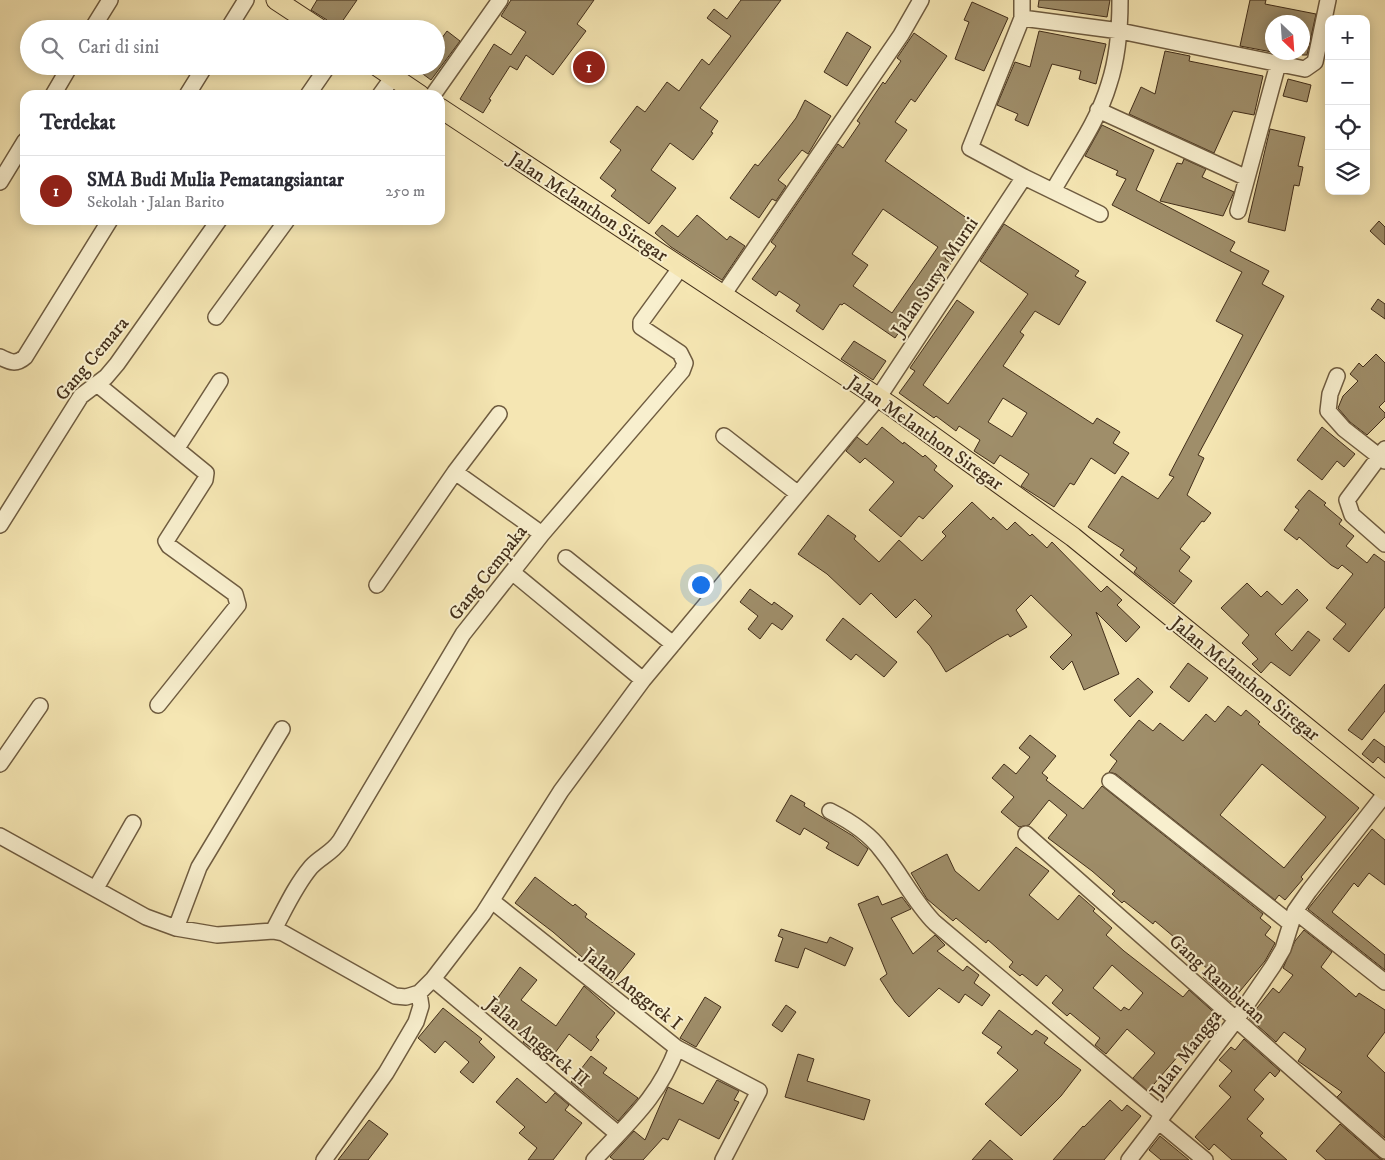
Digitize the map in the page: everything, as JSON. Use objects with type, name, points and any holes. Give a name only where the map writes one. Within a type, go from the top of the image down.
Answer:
[{"type":"main road","points":[[276,0],[296,5],[311,20]]},
{"type":"main road","points":[[390,75],[412,90]]},
{"type":"main road","name":"Jalan Melanthon Siregar","points":[[445,111],[878,398],[1074,537],[1385,793]]},
{"type":"street","points":[[98,20],[110,0]]},
{"type":"street","points":[[234,20],[246,0]]},
{"type":"street","points":[[437,90],[500,0]]},
{"type":"street","points":[[723,295],[901,35],[921,0]]},
{"type":"street","points":[[1022,0],[1022,18],[970,148],[1100,214]]},
{"type":"street","points":[[1053,191],[1098,110],[1109,85],[1120,31],[1120,0]]},
{"type":"street","points":[[1022,18],[1120,31],[1305,69],[1315,62],[1328,0]]},
{"type":"street","points":[[1238,212],[1278,64]]},
{"type":"street","points":[[55,90],[64,75]]},
{"type":"street","points":[[190,90],[199,75]]},
{"type":"street","points":[[311,90],[322,75]]},
{"type":"street","points":[[384,90],[393,77]]},
{"type":"street","points":[[1098,110],[1247,178]]},
{"type":"street","points":[[0,182],[20,149]]},
{"type":"street","name":"Jalan Surya Murni","points":[[419,993],[433,979],[492,901],[562,791],[643,680],[736,571],[797,493],[878,398],[1024,177]]},
{"type":"street","points":[[0,357],[11,363],[20,362],[25,357],[107,225]]},
{"type":"street","name":"Gang Cemara","points":[[2,518],[81,396],[97,384],[116,364],[215,225]]},
{"type":"street","points":[[216,316],[284,225]]},
{"type":"street","name":"Gang Cempaka","points":[[273,931],[311,867],[329,854],[340,841],[463,634],[542,534],[682,370],[685,362],[680,353],[641,327],[641,322],[681,267]]},
{"type":"street","points":[[1337,376],[1330,394],[1328,411],[1344,429],[1383,456],[1347,500],[1352,515],[1385,544]]},
{"type":"street","points":[[177,448],[220,381]]},
{"type":"street","points":[[97,384],[206,473],[206,480],[166,541],[169,546],[235,594],[238,605],[158,705]]},
{"type":"street","points":[[377,585],[455,472],[499,414]]},
{"type":"street","points":[[724,436],[797,493]]},
{"type":"street","points":[[455,472],[542,534]]},
{"type":"street","points":[[566,558],[673,644]]},
{"type":"street","points":[[512,572],[643,680]]},
{"type":"street","points":[[0,764],[40,706]]},
{"type":"street","points":[[176,928],[199,867],[282,729]]},
{"type":"street","points":[[1110,781],[1293,917],[1385,982]]},
{"type":"street","name":"Jalan Mangga","points":[[1130,1160],[1236,1020],[1283,949],[1293,917],[1309,891],[1385,793]]},
{"type":"street","points":[[830,811],[842,817],[877,845],[925,913],[935,923],[1161,1118],[1205,1160]]},
{"type":"street","points":[[96,888],[133,823]]},
{"type":"street","name":"Gang Rambutan","points":[[1026,834],[1385,1151]]},
{"type":"street","points":[[0,836],[146,917],[176,928],[217,935],[273,931],[298,940],[395,996],[406,997],[419,993],[421,1006],[416,1022],[386,1073],[324,1160]]},
{"type":"street","name":"Jalan Anggrek I","points":[[492,901],[677,1048],[759,1091],[724,1160]]},
{"type":"street","name":"Jalan Anggrek II","points":[[433,979],[618,1134]]},
{"type":"street","points":[[594,1160],[662,1084],[677,1048]]},
{"type":"building","points":[[317,0],[357,0],[343,20],[327,20],[311,10]]},
{"type":"building","points":[[511,0],[594,0],[577,24],[586,31],[553,75],[526,55],[517,70],[510,66],[489,99],[491,100],[483,113],[460,99],[494,44],[511,55],[526,32],[501,16]]},
{"type":"building","points":[[741,0],[781,0],[700,108],[718,121],[711,132],[713,133],[693,160],[670,143],[651,170],[676,188],[649,224],[611,196],[616,190],[600,178],[621,150],[610,142],[637,106],[645,112],[667,82],[679,91],[702,59],[709,65],[731,36],[707,18],[714,9],[727,19]]},
{"type":"building","points":[[1039,0],[1110,0],[1107,17],[1038,7]]},
{"type":"building","points":[[1250,0],[1266,0],[1265,4],[1316,14],[1310,41],[1310,15],[1265,15],[1265,51],[1240,46]]},
{"type":"building","points":[[972,2],[1008,18],[984,71],[955,59],[969,22],[964,20]]},
{"type":"building","points":[[447,31],[460,41],[445,61],[445,34]]},
{"type":"building","points":[[1039,31],[1106,44],[1096,84],[1079,79],[1081,71],[1052,64],[1028,126],[1015,120],[1018,114],[997,105],[1015,62],[1030,67]]},
{"type":"building","points":[[847,32],[871,47],[847,86],[824,72]]},
{"type":"building","points":[[914,33],[947,56],[915,102],[911,99],[895,122],[907,130],[885,161],[971,221],[945,259],[951,263],[911,320],[908,319],[895,338],[844,303],[840,304],[823,330],[796,311],[800,305],[779,291],[776,296],[752,279],[776,246],[771,242],[838,144],[843,148],[860,123],[857,121],[883,82],[885,84],[901,61],[897,58]],"holes":[[[883,209],[938,247],[892,313],[853,286],[868,265],[852,254]]]},
{"type":"building","points":[[1165,51],[1190,56],[1189,61],[1263,76],[1254,115],[1233,111],[1214,153],[1129,114],[1141,87],[1155,94]]},
{"type":"building","points":[[424,75],[435,75],[431,80]]},
{"type":"building","points":[[1288,79],[1311,85],[1307,102],[1283,96]]},
{"type":"building","points":[[805,100],[831,116],[808,154],[802,150],[778,180],[786,186],[776,201],[772,199],[759,218],[730,198],[755,164],[758,166],[780,139],[796,118]]},
{"type":"building","points":[[1102,125],[1154,150],[1136,190],[1235,242],[1230,251],[1269,271],[1262,284],[1284,296],[1198,455],[1204,458],[1187,495],[1211,513],[1204,522],[1202,521],[1180,549],[1190,557],[1179,571],[1192,581],[1174,604],[1134,572],[1137,568],[1120,555],[1124,550],[1088,527],[1122,476],[1158,499],[1174,477],[1169,475],[1243,335],[1216,321],[1242,272],[1112,205],[1126,179],[1116,175],[1118,171],[1085,156]]},
{"type":"building","points":[[1270,129],[1305,137],[1298,166],[1303,167],[1299,186],[1294,185],[1285,231],[1248,222]]},
{"type":"building","points":[[1184,159],[1206,169],[1202,177],[1234,192],[1223,216],[1160,201],[1177,163],[1182,164]]},
{"type":"building","points":[[697,215],[727,240],[730,236],[745,246],[722,280],[671,247],[655,233],[662,225],[678,237]]},
{"type":"building","points":[[1379,221],[1385,227],[1385,245],[1370,231]]},
{"type":"building","points":[[1004,224],[1079,271],[1075,276],[1086,282],[1059,325],[1035,311],[1020,332],[1024,335],[1003,366],[1093,424],[1097,418],[1120,432],[1113,443],[1129,453],[1115,474],[1091,458],[1074,485],[1070,483],[1054,507],[1021,486],[1029,474],[1000,455],[994,464],[974,451],[980,440],[959,426],[956,431],[899,393],[915,371],[910,368],[957,300],[974,312],[923,385],[948,404],[1028,294],[980,261]],"holes":[[[1003,398],[1027,413],[1012,437],[988,422]]]},
{"type":"building","points":[[1378,299],[1385,304],[1385,319],[1371,309]]},
{"type":"building","points":[[854,341],[886,361],[873,380],[841,359]]},
{"type":"building","points":[[1376,354],[1385,363],[1385,401],[1379,407],[1385,413],[1385,417],[1367,435],[1350,422],[1338,408],[1343,396],[1358,381],[1350,374],[1359,363],[1363,367]]},
{"type":"building","points":[[882,427],[903,444],[904,442],[923,457],[925,455],[937,466],[934,470],[953,486],[923,519],[919,516],[901,537],[869,510],[894,482],[865,458],[860,463],[846,451],[857,437],[867,445]]},
{"type":"building","points":[[1322,427],[1355,454],[1344,467],[1337,461],[1322,480],[1297,460]]},
{"type":"building","points":[[1309,490],[1326,503],[1324,505],[1342,520],[1339,524],[1354,536],[1346,546],[1367,563],[1374,554],[1385,562],[1385,607],[1349,652],[1333,639],[1346,624],[1326,608],[1353,574],[1342,565],[1338,569],[1331,565],[1299,537],[1297,540],[1284,530],[1299,510],[1295,507]]},
{"type":"building","points":[[972,502],[991,520],[993,517],[1007,530],[1015,522],[1047,548],[1052,542],[1101,592],[1107,586],[1122,600],[1117,605],[1140,627],[1126,642],[1096,612],[1119,674],[1084,690],[1072,661],[1063,670],[1050,657],[1072,635],[1031,595],[1016,610],[1027,627],[1010,637],[1008,634],[997,640],[946,672],[930,646],[917,632],[932,616],[915,599],[896,618],[871,593],[860,605],[827,574],[798,554],[828,515],[856,536],[854,539],[879,562],[899,540],[922,561],[946,536],[942,532]]},
{"type":"building","points":[[1247,583],[1261,597],[1267,591],[1282,605],[1297,589],[1308,600],[1275,634],[1292,651],[1308,631],[1320,640],[1290,676],[1271,662],[1261,673],[1252,664],[1258,659],[1242,643],[1249,635],[1221,608]]},
{"type":"building","points":[[750,589],[772,605],[774,602],[793,616],[782,630],[772,623],[760,639],[748,629],[758,616],[740,602]]},
{"type":"building","points":[[843,618],[897,662],[884,677],[856,654],[851,660],[826,640]]},
{"type":"building","points":[[1188,663],[1208,678],[1189,702],[1170,687]]},
{"type":"building","points":[[1138,678],[1153,692],[1130,717],[1114,700]]},
{"type":"building","points":[[1385,684],[1385,711],[1362,740],[1348,730]]},
{"type":"building","points":[[1228,706],[1241,716],[1246,710],[1260,722],[1258,724],[1359,808],[1301,877],[1303,879],[1285,900],[1279,895],[1275,900],[1116,774],[1109,772],[1117,761],[1110,755],[1139,720],[1153,731],[1160,723],[1183,741],[1206,714],[1215,722]],"holes":[[[1262,764],[1326,817],[1284,868],[1220,815]]]},
{"type":"building","points":[[1030,735],[1056,756],[1042,773],[1048,778],[1046,780],[1083,809],[1102,786],[1263,914],[1260,918],[1271,927],[1265,935],[1275,943],[1265,961],[1231,1002],[1203,977],[1209,970],[1173,939],[1174,937],[1155,921],[1153,924],[1124,901],[1122,903],[1112,894],[1115,891],[1048,838],[1067,815],[1049,800],[1029,825],[1019,827],[1001,812],[1014,797],[992,778],[1004,764],[1016,774],[1030,757],[1019,748]]},
{"type":"building","points":[[1374,739],[1385,747],[1385,763],[1378,757],[1373,763],[1362,754]]},
{"type":"building","points":[[791,795],[805,803],[804,806],[853,836],[868,849],[858,866],[826,848],[829,843],[804,828],[800,835],[776,821]]},
{"type":"building","points":[[1372,829],[1385,840],[1385,885],[1369,873],[1358,887],[1354,883],[1332,912],[1385,955],[1385,970],[1308,909]]},
{"type":"building","points":[[1016,847],[1049,871],[1029,895],[1058,920],[1079,895],[1112,928],[1106,935],[1124,951],[1183,997],[1189,990],[1219,1017],[1199,1045],[1192,1040],[1148,1091],[1133,1078],[1155,1053],[1127,1029],[1106,1054],[1095,1045],[1100,1038],[1070,1013],[1067,1016],[1052,1003],[1063,990],[1046,975],[1037,986],[1022,974],[1020,976],[1009,967],[1013,962],[988,940],[986,943],[956,918],[953,921],[927,899],[911,873],[947,854],[955,871],[979,891]],"holes":[[[1112,965],[1143,993],[1129,1010],[1124,1007],[1121,1011],[1093,988]]]},
{"type":"building","points":[[535,877],[573,906],[575,904],[587,914],[585,917],[635,954],[612,983],[553,932],[515,903]]},
{"type":"building","points":[[878,896],[882,905],[902,897],[911,909],[891,918],[913,954],[935,935],[945,945],[937,951],[963,971],[967,966],[979,975],[974,983],[990,995],[982,1006],[965,994],[959,1003],[939,988],[909,1017],[895,1002],[880,979],[887,974],[858,904]]},
{"type":"building","points":[[781,929],[827,943],[830,937],[853,948],[845,966],[805,948],[798,968],[775,961],[783,938],[778,936]]},
{"type":"building","points":[[1304,930],[1332,952],[1321,967],[1356,997],[1359,993],[1385,1010],[1385,1032],[1367,1056],[1385,1073],[1385,1138],[1337,1097],[1342,1092],[1298,1061],[1306,1049],[1284,1032],[1276,1042],[1249,1018],[1273,988],[1279,993],[1293,975],[1283,968],[1295,941]]},
{"type":"building","points":[[520,967],[537,980],[521,1000],[556,1026],[584,986],[615,1013],[596,1037],[599,1040],[591,1051],[569,1034],[549,1061],[523,1042],[527,1037],[489,1010]]},
{"type":"building","points":[[705,997],[721,1007],[696,1047],[680,1038]]},
{"type":"building","points":[[786,1005],[796,1012],[782,1032],[772,1025]]},
{"type":"building","points":[[443,1008],[482,1039],[479,1042],[495,1057],[473,1083],[460,1072],[469,1062],[445,1041],[435,1053],[418,1038]]},
{"type":"building","points":[[999,1010],[1032,1035],[1036,1030],[1048,1038],[1044,1043],[1081,1070],[1061,1096],[1021,1136],[985,1104],[1018,1070],[997,1053],[1002,1047],[982,1033]]},
{"type":"building","points":[[1244,1039],[1280,1071],[1275,1077],[1270,1072],[1254,1090],[1264,1099],[1247,1119],[1263,1133],[1260,1136],[1287,1160],[1232,1160],[1214,1144],[1209,1150],[1195,1137],[1231,1097],[1219,1086],[1232,1071],[1219,1060],[1231,1047],[1235,1050]]},
{"type":"building","points":[[798,1054],[814,1059],[807,1081],[870,1100],[864,1120],[785,1097]]},
{"type":"building","points":[[591,1056],[607,1068],[603,1073],[638,1098],[618,1121],[571,1082]]},
{"type":"building","points":[[517,1078],[546,1103],[555,1093],[569,1105],[565,1110],[582,1123],[553,1160],[528,1160],[537,1148],[519,1133],[525,1127],[496,1102]]},
{"type":"building","points":[[717,1080],[739,1091],[734,1100],[739,1102],[719,1139],[679,1119],[668,1140],[663,1138],[643,1160],[614,1160],[610,1157],[634,1131],[645,1140],[668,1087],[703,1104]]},
{"type":"building","points":[[1110,1100],[1122,1111],[1127,1105],[1141,1116],[1104,1160],[1053,1160],[1083,1126]]},
{"type":"building","points":[[369,1120],[388,1134],[368,1160],[338,1160]]},
{"type":"building","points":[[1340,1124],[1383,1160],[1326,1160],[1316,1151]]},
{"type":"building","points":[[1160,1136],[1189,1160],[1161,1160],[1149,1150]]},
{"type":"building","points":[[990,1140],[1013,1160],[972,1160]]},
{"type":"place","name":"SMA Budi Mulia Pematangsiantar","points":[[589,67]]}]
